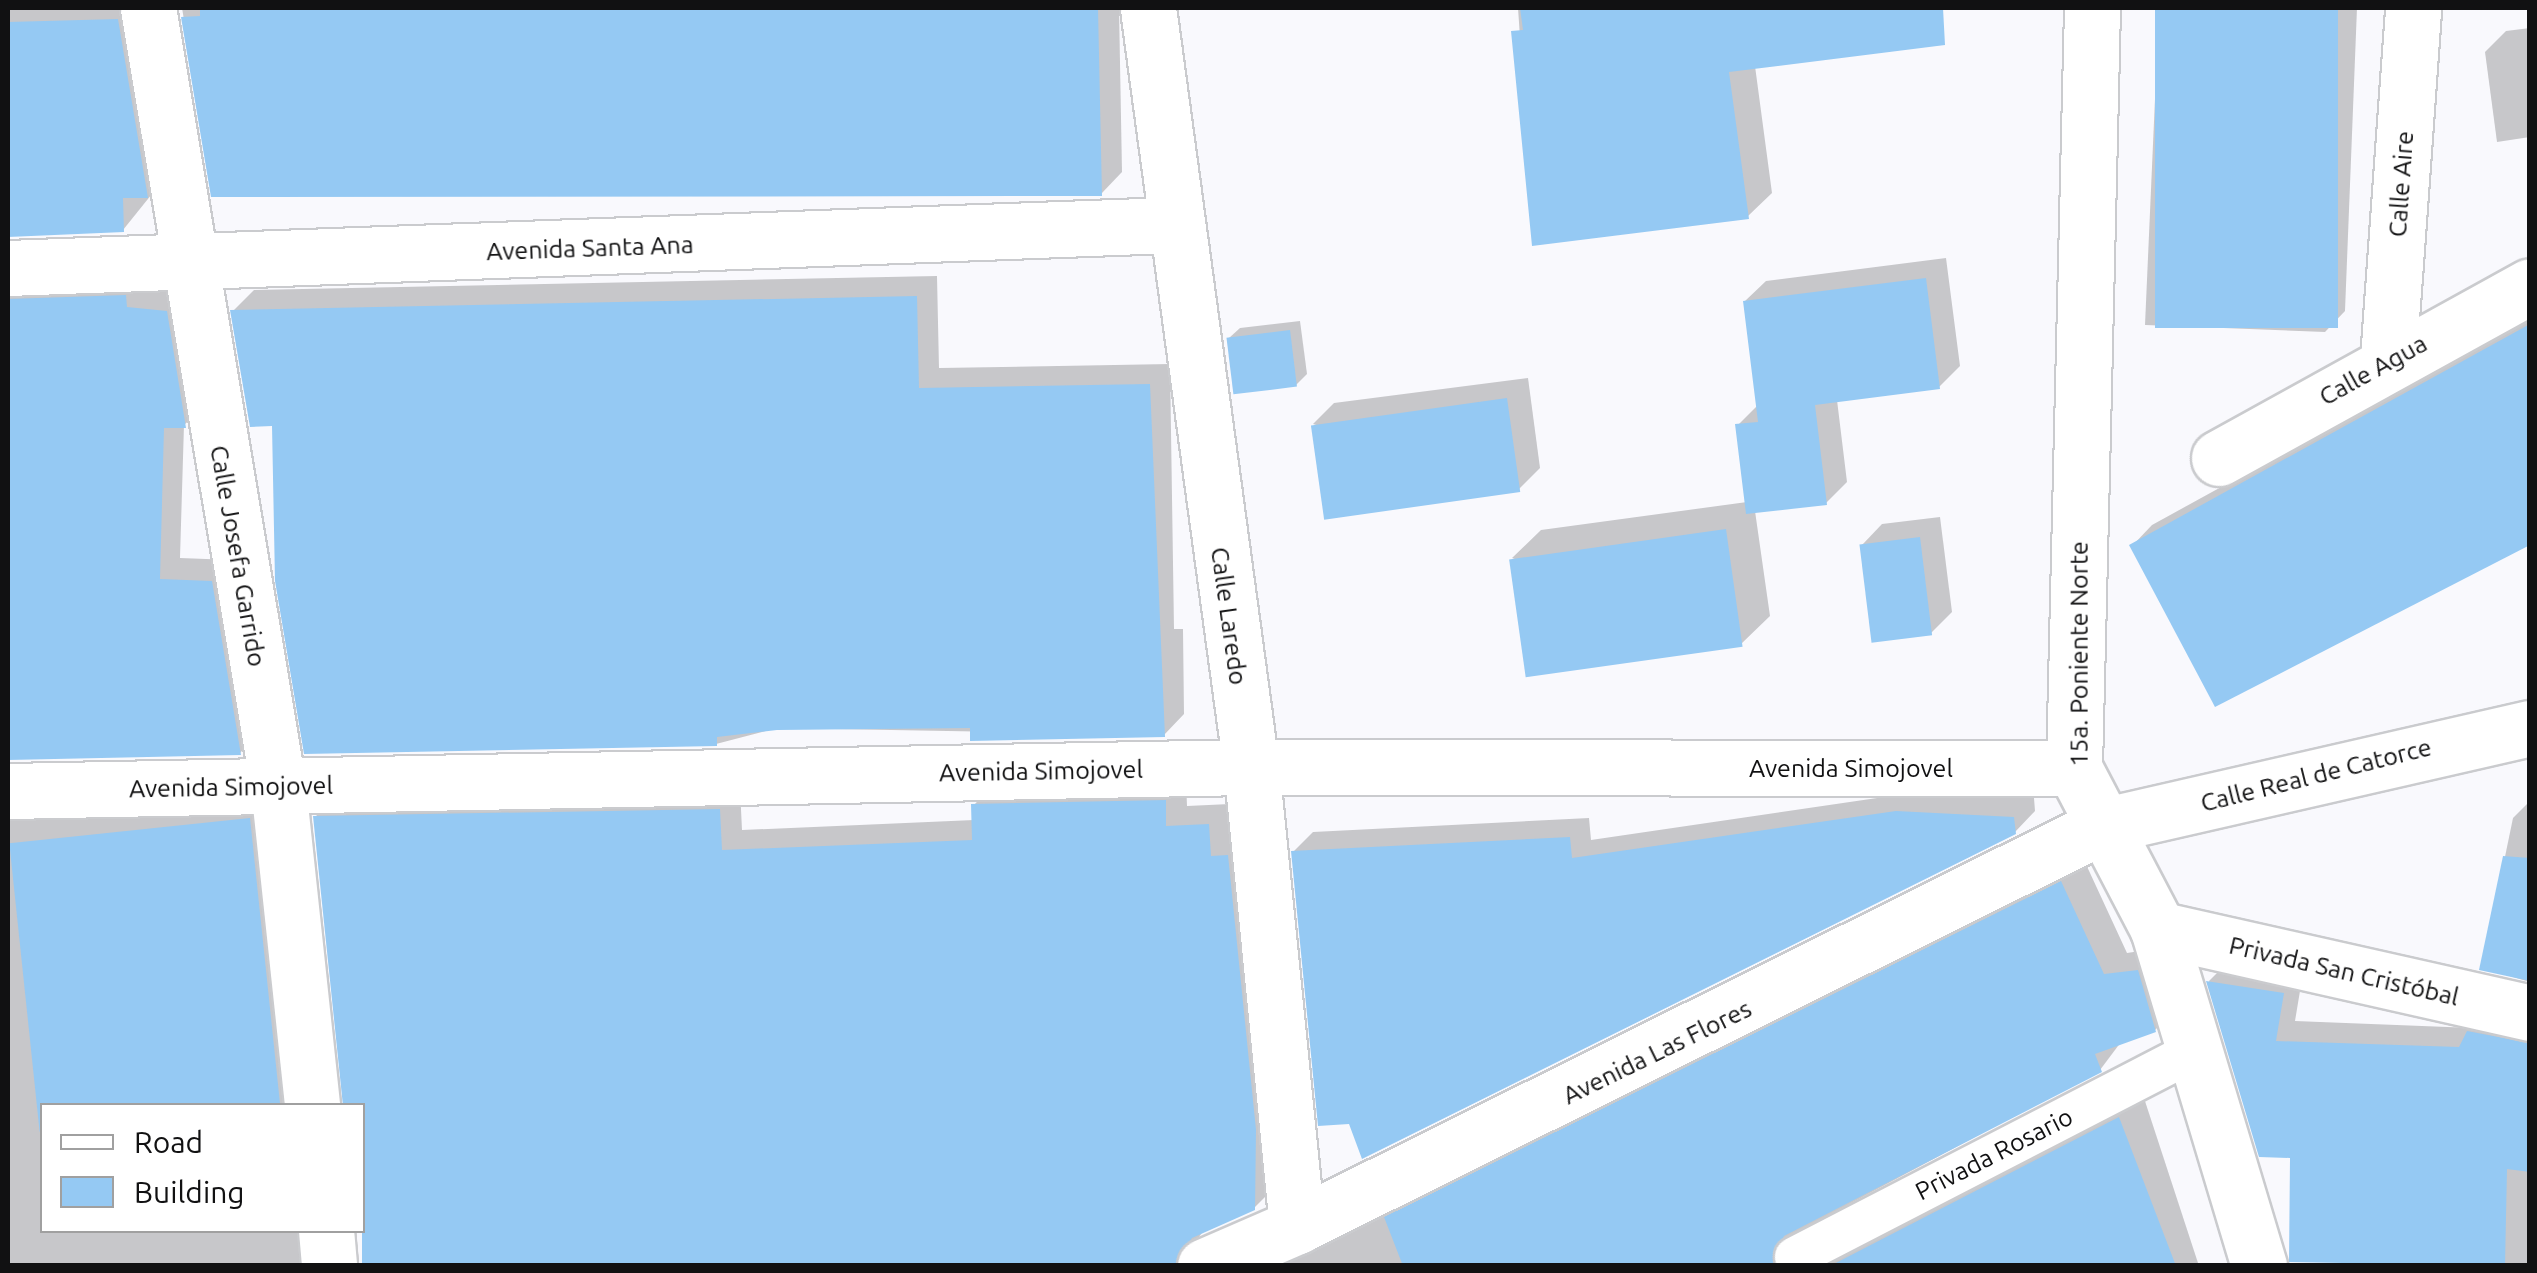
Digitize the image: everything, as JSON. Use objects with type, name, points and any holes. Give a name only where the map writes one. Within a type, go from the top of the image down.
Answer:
[{"type":"street","name":"Calle Josefa Garrido","points":[[148,8],[187,265],[278,786],[312,1103]]},
{"type":"street","name":"Calle Laredo","points":[[1148,8],[1172,225],[1251,767],[1296,1226]]},
{"type":"street","name":"15a. Poniente Norte","points":[[2092,8],[2074,768],[2158,929],[2259,1266]]},
{"type":"street","name":"Calle Aire","points":[[2388,360],[2413,8]]},
{"type":"street","name":"Avenida Santa Ana","points":[[8,268],[187,265],[1172,225]]},
{"type":"street","name":"Calle Agua","points":[[2219,458],[2388,360],[2530,286]]},
{"type":"street","name":"Calle Real de Catorce","points":[[2102,826],[2530,728]]},
{"type":"street","name":"Avenida Simojovel","points":[[8,791],[1251,767],[2074,768]]},
{"type":"street","name":"Avenida Las Flores","points":[[1205,1266],[1296,1226],[2102,826]]},
{"type":"street","name":"Privada San Cristóbal","points":[[2158,929],[2530,1013]]},
{"type":"street","points":[[326,1233],[330,1266]]},
{"type":"lane","name":"Privada Rosario","points":[[1795,1257],[2193,1052]]},
{"type":"building","points":[[200,8],[1098,8],[1102,196],[211,197],[181,17],[200,16]]},
{"type":"building","points":[[1520,8],[1943,8],[1945,45],[1729,72],[1749,219],[1532,246],[1511,31],[1523,30]]},
{"type":"building","points":[[2155,8],[2338,8],[2338,328],[2155,328]]},
{"type":"building","points":[[118,19],[148,198],[123,198],[124,232],[8,237],[8,22]]},
{"type":"building","points":[[1926,278],[1940,389],[1815,405],[1827,505],[1746,514],[1735,424],[1758,422],[1743,301]]},
{"type":"building","points":[[126,295],[127,307],[167,311],[186,428],[164,428],[160,579],[212,581],[241,755],[8,760],[8,299]]},
{"type":"building","points":[[917,296],[919,388],[1150,384],[1165,737],[970,741],[970,728],[777,730],[717,737],[717,746],[304,754],[275,581],[272,426],[250,427],[230,310]]},
{"type":"building","points":[[2530,324],[2530,545],[2215,707],[2129,545]]},
{"type":"building","points":[[1290,330],[1297,387],[1233,394],[1226,338]]},
{"type":"building","points":[[1507,398],[1520,492],[1324,520],[1311,426]]},
{"type":"building","points":[[1726,529],[1743,647],[1526,677],[1509,559]]},
{"type":"building","points":[[1920,537],[1932,635],[1872,643],[1859,544]]},
{"type":"building","points":[[1166,800],[1166,826],[1209,824],[1211,856],[1228,855],[1256,1130],[1255,1210],[1192,1238],[1174,1266],[362,1266],[365,1103],[343,1103],[313,816],[720,809],[722,850],[972,840],[971,804]]},
{"type":"building","points":[[1896,811],[2014,817],[2016,834],[1362,1159],[1349,1124],[1318,1126],[1291,851],[1570,837],[1572,858]]},
{"type":"building","points":[[250,818],[280,1103],[40,1103],[40,1132],[9,843]]},
{"type":"building","points":[[2503,856],[2530,858],[2530,981],[2479,970]]},
{"type":"building","points":[[2061,881],[2104,974],[2138,970],[2156,1032],[2095,1054],[2102,1072],[1784,1236],[1773,1266],[1403,1266],[1384,1217]]},
{"type":"building","points":[[2206,981],[2284,993],[2276,1041],[2459,1047],[2467,1031],[2530,1043],[2530,1172],[2507,1169],[2505,1266],[2289,1262],[2290,1158],[2259,1157]]},
{"type":"building","points":[[2119,1117],[2176,1266],[1830,1266]]}]
